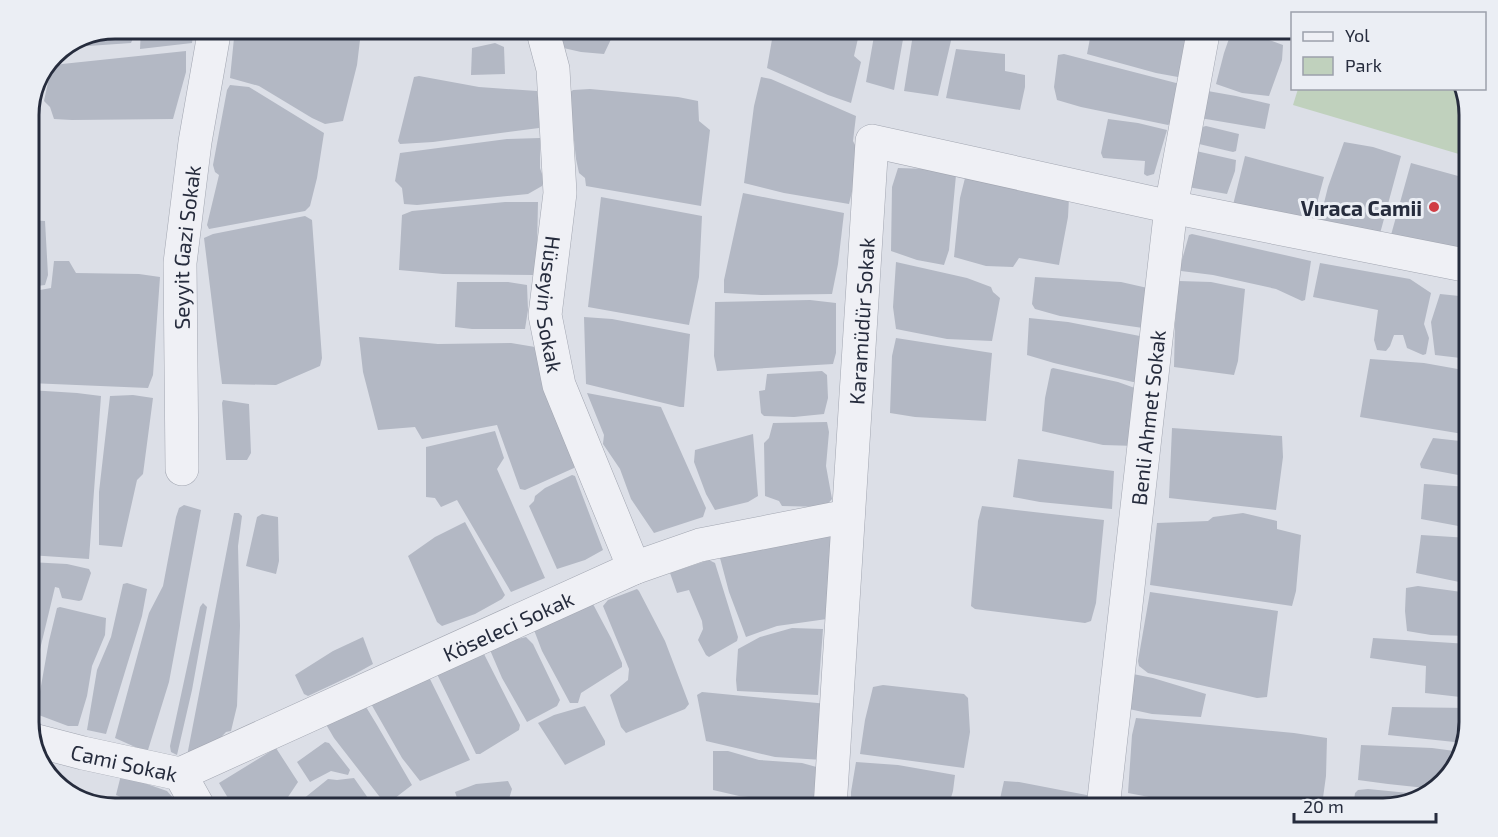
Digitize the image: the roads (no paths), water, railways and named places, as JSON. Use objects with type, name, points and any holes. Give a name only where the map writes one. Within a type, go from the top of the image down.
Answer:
[{"type":"street","name":"Seyyit Gazi Sokak","points":[[182,469],[180,263],[195,142],[213,39]]},
{"type":"street","name":"Hüseyin Sokak","points":[[545,39],[553,69],[560,193],[545,315],[559,385],[634,568]]},
{"type":"street","name":"Benli Ahmet Sokak","points":[[1104,798],[1171,207],[1202,39]]},
{"type":"street","name":"Karamüdür Sokak","points":[[831,798],[872,141],[1171,207]]},
{"type":"street","points":[[1171,207],[1459,264]]},
{"type":"street","name":"Köseleci Sokak","points":[[180,774],[634,568],[700,545],[848,516]]},
{"type":"street","name":"Cami Sokak","points":[[42,742],[180,774],[193,798]]},
{"type":"place","name":"Vıraca Camii","points":[[1434,207]]}]
